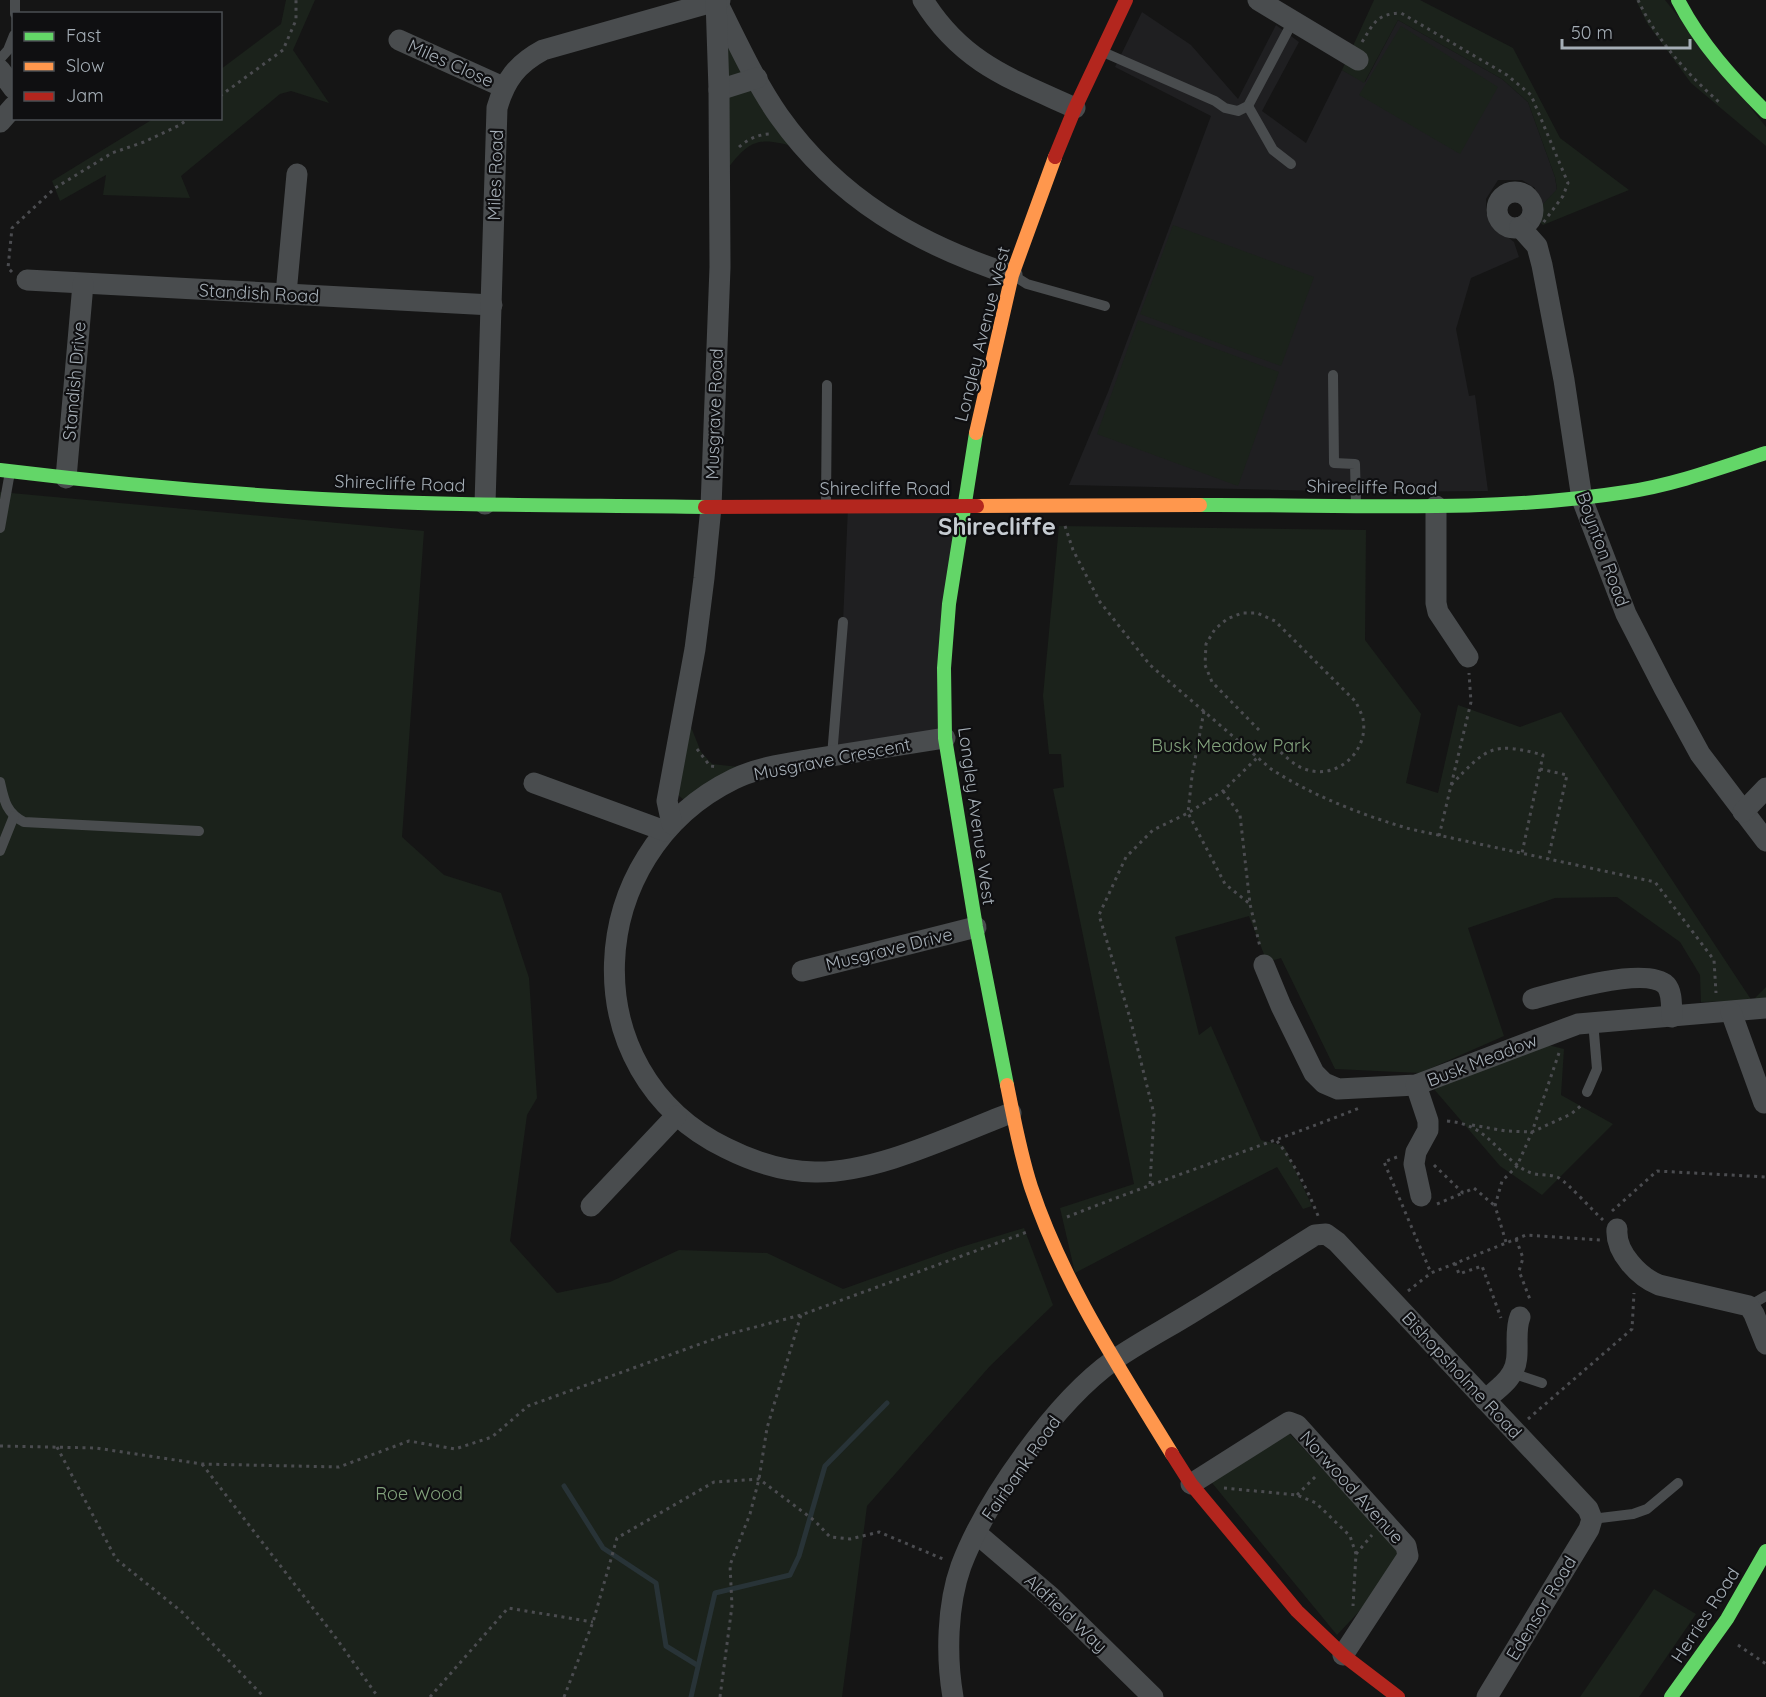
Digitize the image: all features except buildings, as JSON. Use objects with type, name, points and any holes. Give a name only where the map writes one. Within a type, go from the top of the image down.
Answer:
[{"type":"street","points":[[718,0],[756,78],[778,114],[799,141],[827,170],[865,204],[902,229],[972,261],[1012,274]]},
{"type":"street","name":"Miles Road","points":[[485,504],[497,108],[504,87],[527,58],[543,50],[718,0]]},
{"type":"street","name":"Musgrave Road","points":[[668,827],[667,801],[700,613],[711,507],[720,267],[718,0]]},
{"type":"street","points":[[922,0],[934,19],[954,41],[979,61],[1011,80],[1075,108]]},
{"type":"street","name":"Longley Avenue West","points":[[1113,1360],[1076,1290],[1032,1189],[1011,1113],[976,927],[945,738],[944,668],[948,604],[962,506],[984,394],[1012,274],[1042,188],[1075,108],[1126,0]]},
{"type":"street","points":[[1258,0],[1356,58]]},
{"type":"street","points":[[1678,0],[1706,43],[1737,84],[1766,112]]},
{"type":"street","name":"Miles Close","points":[[399,40],[504,87]]},
{"type":"street","points":[[0,70],[12,86]]},
{"type":"street","points":[[719,90],[756,78]]},
{"type":"street","points":[[0,122],[12,108]]},
{"type":"street","points":[[286,294],[297,174]]},
{"type":"street","name":"Boynton Road","points":[[1520,227],[1534,244],[1542,265],[1564,380],[1582,499],[1626,614],[1700,754],[1766,841]]},
{"type":"street","name":"Standish Road","points":[[27,280],[492,305]]},
{"type":"street","name":"Standish Drive","points":[[66,478],[83,284]]},
{"type":"street","name":"Shirecliffe Road","points":[[5,470],[66,478],[323,499],[485,504],[711,507],[1436,506],[1582,499],[1628,492],[1687,478],[1766,453]]},
{"type":"street","points":[[1436,506],[1436,603],[1438,612],[1468,657]]},
{"type":"street","name":"Musgrave Crescent","points":[[945,738],[765,768],[734,779],[699,801],[668,827],[645,858],[627,893],[619,921],[614,960],[615,992],[632,1053],[646,1078],[676,1116],[708,1140],[744,1157],[779,1168],[816,1172],[854,1169],[898,1156],[1011,1113]]},
{"type":"street","points":[[534,783],[668,827]]},
{"type":"street","points":[[1743,812],[1766,788]]},
{"type":"street","name":"Musgrave Drive","points":[[802,971],[976,927]]},
{"type":"street","name":"Busk Meadow","points":[[1264,965],[1314,1074],[1324,1083],[1338,1089],[1416,1085],[1578,1024],[1766,1008]]},
{"type":"street","points":[[1533,999],[1601,981],[1646,979],[1659,981],[1666,986],[1670,994],[1672,1017]]},
{"type":"street","points":[[1724,1012],[1764,1103]]},
{"type":"street","points":[[1416,1085],[1428,1121],[1428,1130],[1418,1148],[1414,1164],[1421,1196]]},
{"type":"street","points":[[591,1206],[676,1116]]},
{"type":"street","points":[[1610,1224],[1620,1248],[1648,1281],[1659,1285],[1757,1301],[1754,1314],[1766,1344]]},
{"type":"street","name":"Bishopsholme Road","points":[[1326,1234],[1337,1242],[1588,1509],[1592,1519]]},
{"type":"street","name":"Fairbank Road","points":[[953,1697],[948,1639],[961,1567],[976,1533],[1002,1488],[1034,1442],[1068,1401],[1113,1360],[1315,1235],[1326,1234]]},
{"type":"street","points":[[1485,1400],[1512,1374],[1516,1360],[1517,1324],[1510,1318]]},
{"type":"street","points":[[1113,1360],[1191,1484],[1297,1611],[1343,1655],[1398,1697]]},
{"type":"street","name":"Norwood Avenue","points":[[1191,1484],[1289,1422],[1297,1425],[1406,1546],[1408,1556],[1343,1655]]},
{"type":"street","name":"Edensor Road","points":[[1487,1697],[1589,1529],[1592,1519]]},
{"type":"street","name":"Aldfield Way","points":[[976,1533],[1051,1597],[1153,1697]]},
{"type":"street","name":"Herries Road","points":[[1671,1697],[1718,1632],[1766,1551]]},
{"type":"lane","points":[[1101,51],[1215,101],[1225,108],[1238,111],[1248,106],[1293,21]]},
{"type":"lane","points":[[0,59],[9,50],[12,41]]},
{"type":"lane","points":[[1248,106],[1273,150],[1292,164]]},
{"type":"lane","points":[[1012,274],[1027,284],[1105,306]]},
{"type":"lane","points":[[1333,375],[1335,463],[1355,464],[1356,505]]},
{"type":"lane","points":[[826,385],[826,507]]},
{"type":"lane","points":[[0,528],[5,470]]},
{"type":"lane","points":[[832,756],[843,622]]},
{"type":"lane","points":[[0,782],[5,805],[14,816],[24,822],[199,831]]},
{"type":"lane","points":[[0,850],[14,816]]},
{"type":"lane","points":[[1587,1092],[1597,1069],[1593,1022]]},
{"type":"lane","points":[[1512,1374],[1542,1383]]},
{"type":"lane","points":[[1592,1519],[1633,1514],[1647,1509],[1678,1483]]},
{"type":"path","points":[[222,95],[283,50],[296,20],[296,0]]},
{"type":"path","points":[[1356,58],[1375,20],[1387,14],[1401,13],[1507,75],[1531,94],[1568,183],[1563,196],[1539,231],[1539,238],[1534,244]]},
{"type":"path","points":[[27,280],[18,279],[8,268],[12,228],[64,182],[112,153],[144,142],[186,120]]},
{"type":"path","points":[[720,164],[745,141],[762,134],[799,141]]},
{"type":"path","points":[[1058,505],[1073,550],[1100,602],[1150,665],[1257,757],[1292,782],[1386,822],[1439,836],[1655,882],[1714,960],[1724,1012]]},
{"type":"path","points":[[1259,730],[1212,682],[1205,665],[1206,644],[1215,629],[1227,619],[1242,613],[1257,613],[1275,621],[1356,702],[1364,720],[1363,739],[1355,754],[1343,766],[1327,771],[1309,771],[1292,762],[1274,746]]},
{"type":"path","points":[[1439,836],[1471,702],[1468,657]]},
{"type":"path","points":[[1204,711],[1188,813],[1225,884],[1250,904]]},
{"type":"path","points":[[682,717],[699,754],[710,766],[752,773]]},
{"type":"path","points":[[1451,785],[1469,766],[1491,749],[1513,747],[1543,756],[1522,853]]},
{"type":"path","points":[[1150,1184],[1154,1114],[1130,1018],[1099,915],[1126,857],[1153,830],[1188,813],[1223,791],[1257,757]]},
{"type":"path","points":[[1540,769],[1567,776],[1548,859]]},
{"type":"path","points":[[1223,791],[1240,815],[1250,904],[1264,965]]},
{"type":"path","points":[[1506,1242],[1495,1206],[1502,1181],[1517,1166],[1532,1132],[1560,1052],[1563,1029]]},
{"type":"path","points":[[1428,1121],[1450,1121],[1506,1131],[1532,1132],[1572,1114],[1582,1106],[1587,1092]]},
{"type":"path","points":[[0,1446],[96,1448],[202,1464],[339,1467],[409,1440],[455,1449],[492,1437],[528,1406],[725,1335],[801,1315],[1047,1225],[1150,1184],[1277,1141],[1363,1107]]},
{"type":"path","points":[[1470,1125],[1497,1145],[1517,1166],[1531,1175],[1559,1178],[1610,1224]]},
{"type":"path","points":[[1277,1141],[1308,1190],[1326,1234]]},
{"type":"path","points":[[1394,1302],[1431,1273],[1526,1235],[1600,1241],[1610,1224],[1657,1171],[1766,1177]]},
{"type":"path","points":[[1455,1263],[1459,1274],[1482,1266],[1510,1318],[1535,1312],[1519,1271],[1523,1258],[1516,1239]]},
{"type":"path","points":[[1514,1431],[1632,1329],[1635,1267]]},
{"type":"path","points":[[720,1697],[732,1606],[730,1565],[750,1514],[759,1479],[767,1428],[801,1315]]},
{"type":"path","points":[[57,1448],[116,1559],[182,1612],[264,1697]]},
{"type":"path","points":[[202,1464],[336,1638],[378,1697]]},
{"type":"path","points":[[1297,1495],[1323,1469]]},
{"type":"path","points":[[564,1697],[593,1622],[617,1538],[714,1482],[759,1479],[815,1521],[830,1537],[850,1539],[879,1532],[961,1567]]},
{"type":"path","points":[[1216,1487],[1297,1495],[1316,1503],[1350,1536],[1356,1554],[1352,1609]]},
{"type":"path","points":[[1356,1554],[1378,1528]]},
{"type":"path","points":[[430,1697],[508,1608],[593,1622]]},
{"type":"path","points":[[1718,1632],[1766,1664]]},
{"type":"shaded area","points":[[1142,12],[1191,45],[1238,99],[1276,25],[1299,42],[1262,111],[1306,143],[1342,70],[1365,82],[1398,20],[1502,79],[1528,102],[1555,177],[1557,190],[1533,215],[1535,188],[1522,180],[1498,180],[1486,199],[1486,213],[1499,230],[1514,242],[1519,257],[1471,278],[1456,329],[1469,396],[1475,395],[1488,491],[1367,492],[1069,485],[1108,392],[1211,116],[1115,67]]},
{"type":"shaded area","points":[[962,506],[945,738],[832,756],[843,622],[848,507]]},
{"type":"green space","points":[[286,0],[315,0],[293,50],[329,103],[291,91],[280,94],[181,176],[190,198],[103,195],[106,175],[60,201],[52,181],[151,120],[222,120],[222,68],[281,24]]},
{"type":"green space","points":[[1374,0],[1420,0],[1513,48],[1560,138],[1629,190],[1543,225],[1533,215],[1557,189],[1555,177],[1528,102],[1502,79],[1398,20],[1364,83],[1342,70]]},
{"type":"green space","points":[[1636,0],[1665,0],[1766,127],[1766,146],[1691,83],[1647,23]]},
{"type":"green space","points":[[1401,26],[1498,87],[1460,154],[1359,95]]},
{"type":"green space","points":[[732,46],[792,146],[771,142],[756,143],[742,151],[728,168],[726,47]]},
{"type":"green space","points":[[1173,225],[1314,277],[1281,366],[1140,314]]},
{"type":"green space","points":[[1138,320],[1279,372],[1238,486],[1097,434]]},
{"type":"green space","name":"Roe Wood","points":[[0,492],[424,531],[402,837],[444,875],[501,893],[529,978],[537,1098],[527,1115],[510,1241],[557,1293],[610,1282],[679,1250],[767,1253],[843,1289],[958,1248],[1024,1228],[1053,1305],[990,1366],[867,1506],[842,1697],[0,1697]]},
{"type":"green space","name":"Busk Meadow Park","points":[[1059,526],[1366,530],[1365,640],[1421,714],[1406,783],[1438,793],[1458,705],[1520,727],[1561,712],[1752,1000],[1701,1002],[1700,975],[1680,942],[1617,897],[1555,898],[1468,928],[1504,1036],[1420,1073],[1335,1069],[1281,958],[1267,962],[1249,916],[1175,937],[1199,1035],[1211,1026],[1261,1140],[1284,1146],[1312,1206],[1303,1209],[1277,1167],[1075,1273],[1060,1208],[1134,1184],[1053,789],[1064,787],[1061,754],[1049,754],[1043,696]]},
{"type":"green space","points":[[691,727],[701,752],[712,764],[739,767],[684,800],[677,794]]},
{"type":"green space","points":[[1766,987],[1766,1000],[1753,1000]]},
{"type":"green space","points":[[1548,1045],[1564,1049],[1561,1095],[1613,1124],[1542,1195],[1500,1166],[1433,1088]]},
{"type":"green space","points":[[1289,1433],[1394,1546],[1400,1548],[1392,1569],[1384,1581],[1337,1635],[1208,1478]]},
{"type":"green space","points":[[1654,1589],[1696,1614],[1639,1697],[1580,1697]]},
{"type":"waterway","points":[[691,1697],[715,1593],[790,1575],[799,1556],[825,1466],[887,1403]]},
{"type":"waterway","points":[[564,1486],[603,1548],[656,1583],[666,1646],[697,1665]]},
{"type":"traffic: fast","points":[[1678,0],[1696,31],[1741,86],[1766,112]]},
{"type":"traffic: fast","points":[[976,433],[949,604],[944,668],[945,738],[976,927],[1007,1085]]},
{"type":"traffic: fast","points":[[1200,505],[1467,506],[1573,499],[1662,485],[1766,453]]},
{"type":"traffic: fast","points":[[0,470],[161,487],[322,499],[465,504],[705,507]]},
{"type":"traffic: fast","points":[[1671,1697],[1727,1619],[1766,1551]]},
{"type":"traffic: slow","points":[[976,433],[1012,275],[1055,157]]},
{"type":"traffic: slow","points":[[977,506],[1200,505]]},
{"type":"traffic: slow","points":[[1007,1085],[1027,1174],[1059,1257],[1094,1325],[1172,1454]]},
{"type":"traffic: jam","points":[[1055,157],[1075,108],[1126,0]]},
{"type":"traffic: jam","points":[[705,507],[977,506]]},
{"type":"traffic: jam","points":[[1172,1454],[1191,1484],[1297,1611],[1343,1655],[1398,1697]]},
{"type":"district","name":"Shirecliffe","points":[[997,526]]}]
